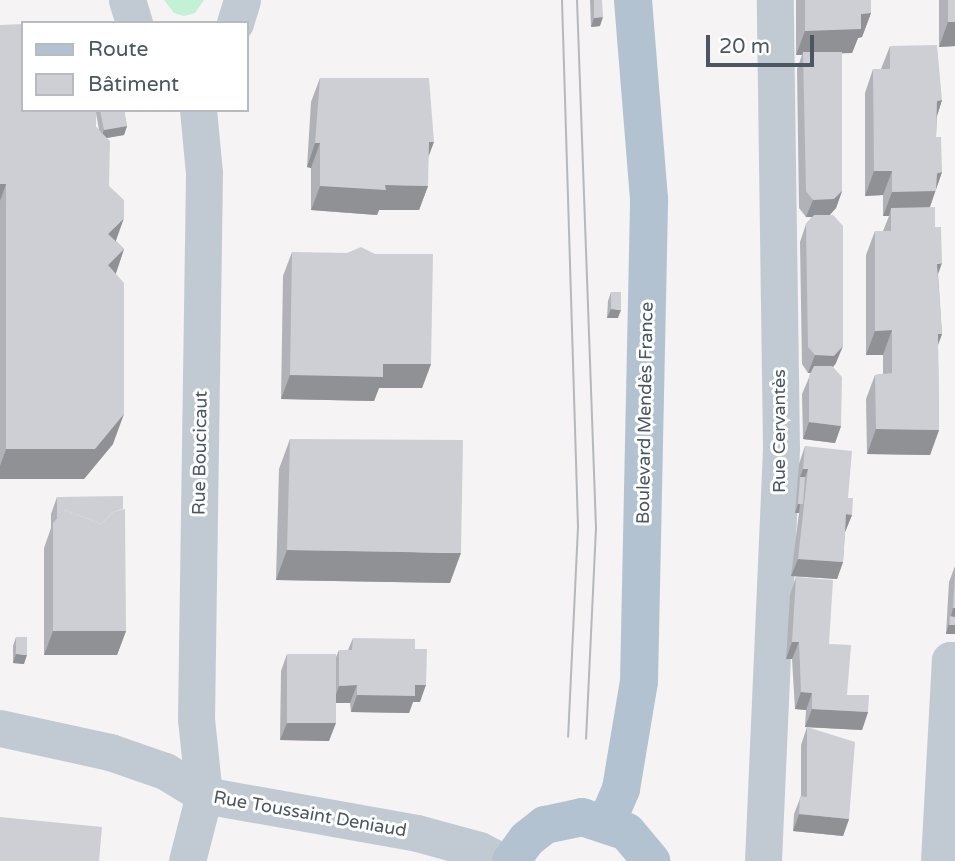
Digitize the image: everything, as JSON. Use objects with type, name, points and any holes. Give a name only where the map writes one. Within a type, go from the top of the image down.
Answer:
[{"type":"main road","name":"Boulevard Mendès France","points":[[607,822],[621,789],[639,682],[649,199],[634,0]]},
{"type":"main road","points":[[511,861],[527,839],[545,825],[582,817],[607,822],[635,839],[651,861]]},
{"type":"street","points":[[127,0],[133,21]]},
{"type":"street","points":[[236,21],[242,0]]},
{"type":"street","name":"Rue Cervantès","points":[[763,861],[781,448],[775,0]]},
{"type":"street","name":"Rue Boucicaut","points":[[198,112],[204,173],[196,719],[204,795]]},
{"type":"street","points":[[939,861],[952,660]]},
{"type":"street","name":"Rue Toussaint Deniaud","points":[[0,728],[110,751],[165,771],[204,795],[417,833],[479,850],[501,861]]},
{"type":"street","points":[[187,861],[204,795]]},
{"type":"green space","points":[[164,0],[204,0],[195,13],[184,16],[174,13]]},
{"type":"building","points":[[594,0],[602,0],[603,17],[594,18]]},
{"type":"building","points":[[805,0],[871,0],[871,13],[861,14],[861,29],[805,31]]},
{"type":"building","points":[[948,0],[955,0],[955,22],[948,22]]},
{"type":"building","points":[[21,24],[21,112],[96,112],[96,127],[110,141],[109,186],[124,200],[124,218],[108,234],[124,249],[108,265],[124,283],[124,414],[95,449],[6,449],[6,184],[0,184],[0,25]]},
{"type":"building","points":[[937,45],[942,100],[937,101],[936,137],[941,137],[942,172],[937,173],[936,191],[892,192],[892,171],[874,171],[873,69],[890,69],[890,46]]},
{"type":"building","points":[[803,52],[842,52],[842,191],[834,199],[813,200],[806,191]]},
{"type":"building","points":[[320,78],[429,78],[434,142],[429,142],[428,186],[385,185],[386,190],[320,186],[320,143],[315,143]]},
{"type":"building","points":[[100,112],[124,112],[127,126],[104,130]]},
{"type":"building","points":[[935,207],[935,227],[941,227],[942,263],[937,264],[942,334],[938,334],[939,430],[876,429],[875,375],[892,373],[892,330],[875,331],[875,231],[891,231],[891,208]]},
{"type":"building","points":[[814,215],[833,215],[843,226],[843,346],[834,356],[815,355],[808,347],[806,224]]},
{"type":"building","points":[[361,247],[375,254],[433,254],[431,364],[383,364],[383,377],[290,375],[292,252],[347,253]]},
{"type":"building","points":[[611,292],[621,292],[621,310],[611,309]]},
{"type":"building","points":[[814,366],[832,366],[842,377],[841,426],[809,422],[809,376]]},
{"type":"building","points":[[290,439],[463,440],[461,553],[287,550]]},
{"type":"building","points":[[805,446],[852,451],[848,498],[853,498],[852,515],[846,514],[843,562],[798,559],[808,469],[803,469]]},
{"type":"building","points":[[800,477],[805,477],[803,504],[798,504]]},
{"type":"building","points":[[123,496],[123,509],[113,512],[101,524],[65,510],[57,519],[57,497]]},
{"type":"building","points":[[125,509],[126,631],[53,631],[53,523],[65,510],[101,524],[113,512]]},
{"type":"building","points":[[955,574],[955,608],[953,608]]},
{"type":"building","points":[[796,577],[833,580],[829,644],[851,645],[847,695],[869,695],[868,712],[812,709],[812,693],[801,692],[799,642],[792,642]]},
{"type":"building","points":[[950,616],[955,617],[955,625],[949,625]]},
{"type":"building","points":[[16,637],[27,637],[27,655],[16,654]]},
{"type":"building","points":[[353,638],[415,639],[415,649],[427,649],[426,685],[415,685],[415,696],[357,695],[357,685],[339,686],[339,650],[352,650]]},
{"type":"building","points":[[287,654],[336,654],[336,723],[287,723]]},
{"type":"building","points":[[807,727],[855,742],[849,819],[799,814],[800,796],[807,797]]},
{"type":"building","points":[[0,817],[102,827],[99,861],[0,861]]},
{"type":"tram line","points":[[562,0],[578,527],[568,737]]},
{"type":"tram line","points":[[577,0],[596,528],[586,739]]}]
